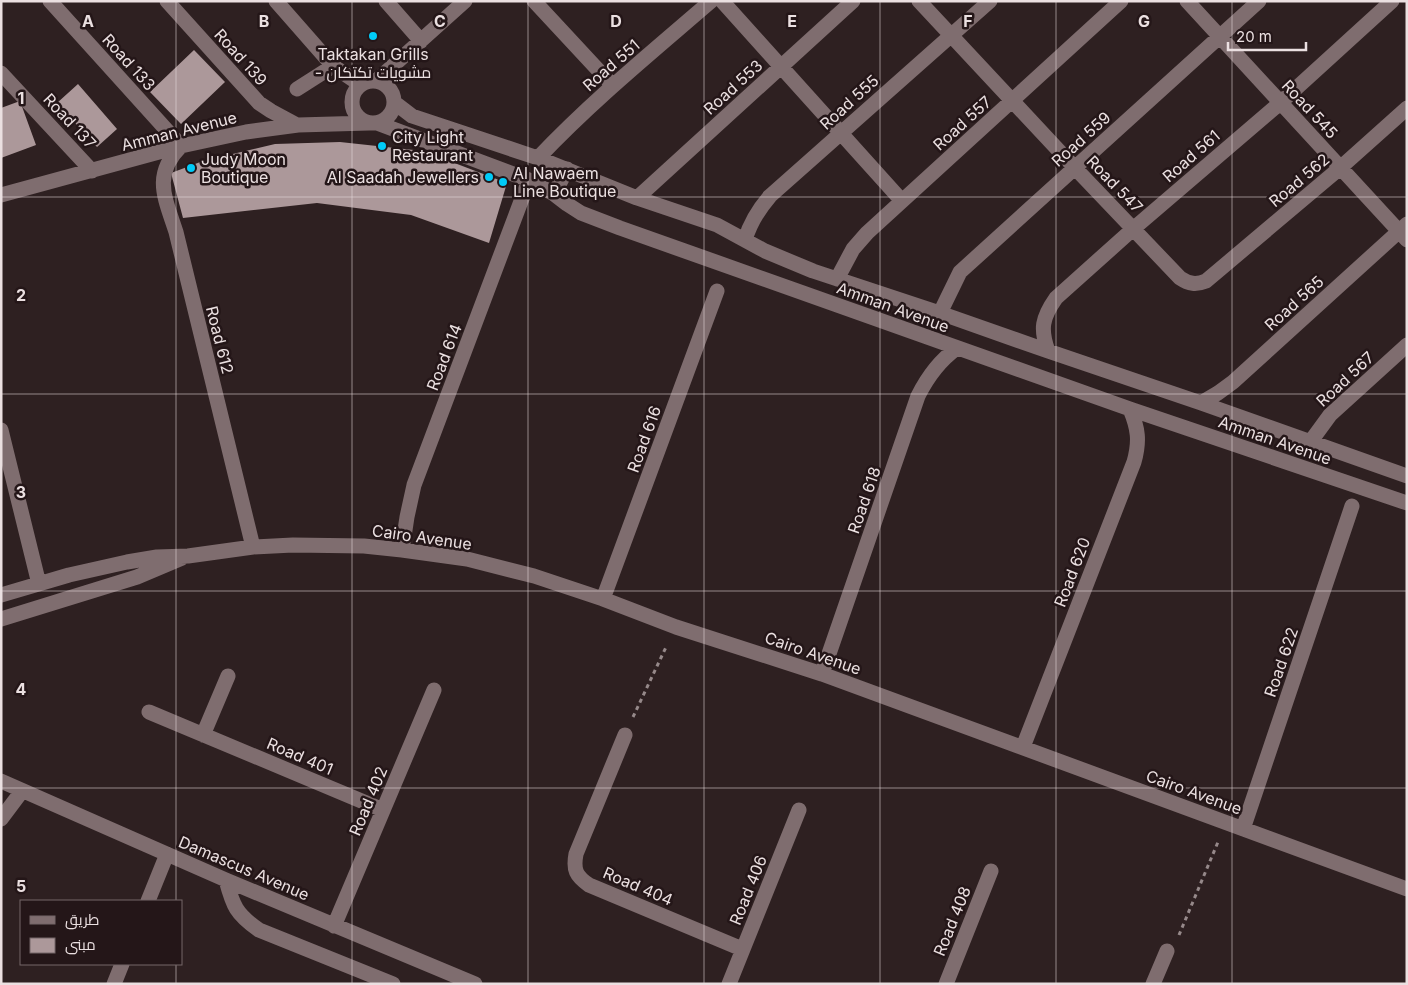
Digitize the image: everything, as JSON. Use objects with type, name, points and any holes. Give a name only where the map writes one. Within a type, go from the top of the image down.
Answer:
[{"type":"street","name":"Road 133","points":[[50,1],[181,146]]},
{"type":"street","name":"Road 139","points":[[167,1],[259,103],[270,111],[298,125]]},
{"type":"street","points":[[276,1],[333,66],[368,83],[388,87],[395,103],[389,116],[383,121],[373,123],[361,119],[356,114],[353,107],[356,91],[368,83],[421,41],[465,1]]},
{"type":"street","points":[[386,1],[421,41]]},
{"type":"street","points":[[534,1],[613,86]]},
{"type":"street","name":"Road 551","points":[[538,158],[569,126],[613,86],[711,1]]},
{"type":"street","points":[[722,1],[902,201]]},
{"type":"street","name":"Road 553","points":[[637,198],[853,1]]},
{"type":"street","name":"Road 547","points":[[919,1],[1074,168],[1180,278],[1192,284],[1200,283],[1211,276]]},
{"type":"street","name":"Road 555","points":[[745,240],[752,220],[770,196],[990,1]]},
{"type":"street","name":"Road 557","points":[[837,279],[853,249],[862,238],[1122,1]]},
{"type":"street","name":"Road 545","points":[[1187,1],[1340,168],[1404,232]]},
{"type":"street","name":"Road 559","points":[[940,313],[960,272],[1259,1]]},
{"type":"street","name":"Road 561","points":[[1048,352],[1043,338],[1043,324],[1048,310],[1056,298],[1392,1]]},
{"type":"street","points":[[297,89],[333,66]]},
{"type":"street","name":"Road 137","points":[[1,74],[92,171]]},
{"type":"street","name":"Amman Avenue","points":[[395,103],[412,116],[538,158],[637,198],[717,225],[789,262],[1311,441],[1407,476]]},
{"type":"street","name":"Road 562","points":[[1211,276],[1340,168],[1407,108]]},
{"type":"street","name":"Amman Avenue","points":[[1,195],[181,146],[246,132],[298,125],[373,123],[529,180],[554,194],[581,213],[604,222],[957,348],[1407,502]]},
{"type":"street","name":"Road 612","points":[[181,146],[172,155],[166,166],[163,176],[165,198],[176,232],[253,547]]},
{"type":"street","points":[[554,194],[567,169]]},
{"type":"street","name":"Road 614","points":[[402,550],[405,525],[414,486],[529,180]]},
{"type":"street","name":"Road 565","points":[[1201,403],[1218,394],[1404,232]]},
{"type":"street","name":"Road 616","points":[[602,599],[717,291]]},
{"type":"street","name":"Road 567","points":[[1311,441],[1330,415],[1407,345]]},
{"type":"street","name":"Road 618","points":[[822,674],[918,396],[933,369],[957,348]]},
{"type":"street","name":"Road 620","points":[[1023,747],[1134,462],[1138,448],[1138,434],[1130,408]]},
{"type":"street","points":[[1,430],[39,584]]},
{"type":"street","name":"Road 622","points":[[1243,829],[1352,506]]},
{"type":"street","name":"Cairo Avenue","points":[[1,594],[126,562],[253,547],[364,546],[467,559],[534,576],[676,627],[822,674],[1407,889]]},
{"type":"street","name":"Cairo Avenue","points":[[1,619],[137,577],[188,556]]},
{"type":"street","points":[[203,734],[228,676]]},
{"type":"street","name":"Road 402","points":[[334,926],[434,690]]},
{"type":"street","name":"Road 401","points":[[149,712],[383,810]]},
{"type":"street","name":"Road 404","points":[[625,735],[576,854],[574,863],[576,872],[589,885],[742,950]]},
{"type":"street","name":"Damascus Avenue","points":[[1,782],[226,880],[475,984]]},
{"type":"street","points":[[1,819],[22,790]]},
{"type":"street","name":"Road 406","points":[[728,984],[799,810]]},
{"type":"street","points":[[148,900],[167,854]]},
{"type":"street","name":"Road 408","points":[[946,984],[991,871]]},
{"type":"street","points":[[226,880],[232,902],[248,922],[259,930],[393,984]]},
{"type":"street","points":[[1153,984],[1167,951]]},
{"type":"street","points":[[114,984],[122,965]]},
{"type":"path","points":[[625,735],[676,627]]},
{"type":"path","points":[[1167,951],[1178,937],[1226,823]]},
{"type":"building","points":[[194,50],[225,82],[181,124],[150,92]]},
{"type":"building","points":[[78,84],[117,129],[97,147],[57,103]]},
{"type":"building","points":[[20,101],[36,145],[1,158],[1,108]]},
{"type":"building","points":[[340,142],[423,151],[507,183],[489,243],[411,215],[317,203],[183,218],[171,173],[203,161],[275,144]]},
{"type":"place","name":"Taktakan Grills - مشويات تكتكان","points":[[373,36]]},
{"type":"place","name":"City Light Restaurant","points":[[382,146]]},
{"type":"place","name":"Judy Moon Boutique","points":[[191,168]]},
{"type":"place","name":"Al Saadah Jewellers","points":[[489,177]]},
{"type":"place","name":"Al Nawaem Line Boutique","points":[[503,182]]}]
